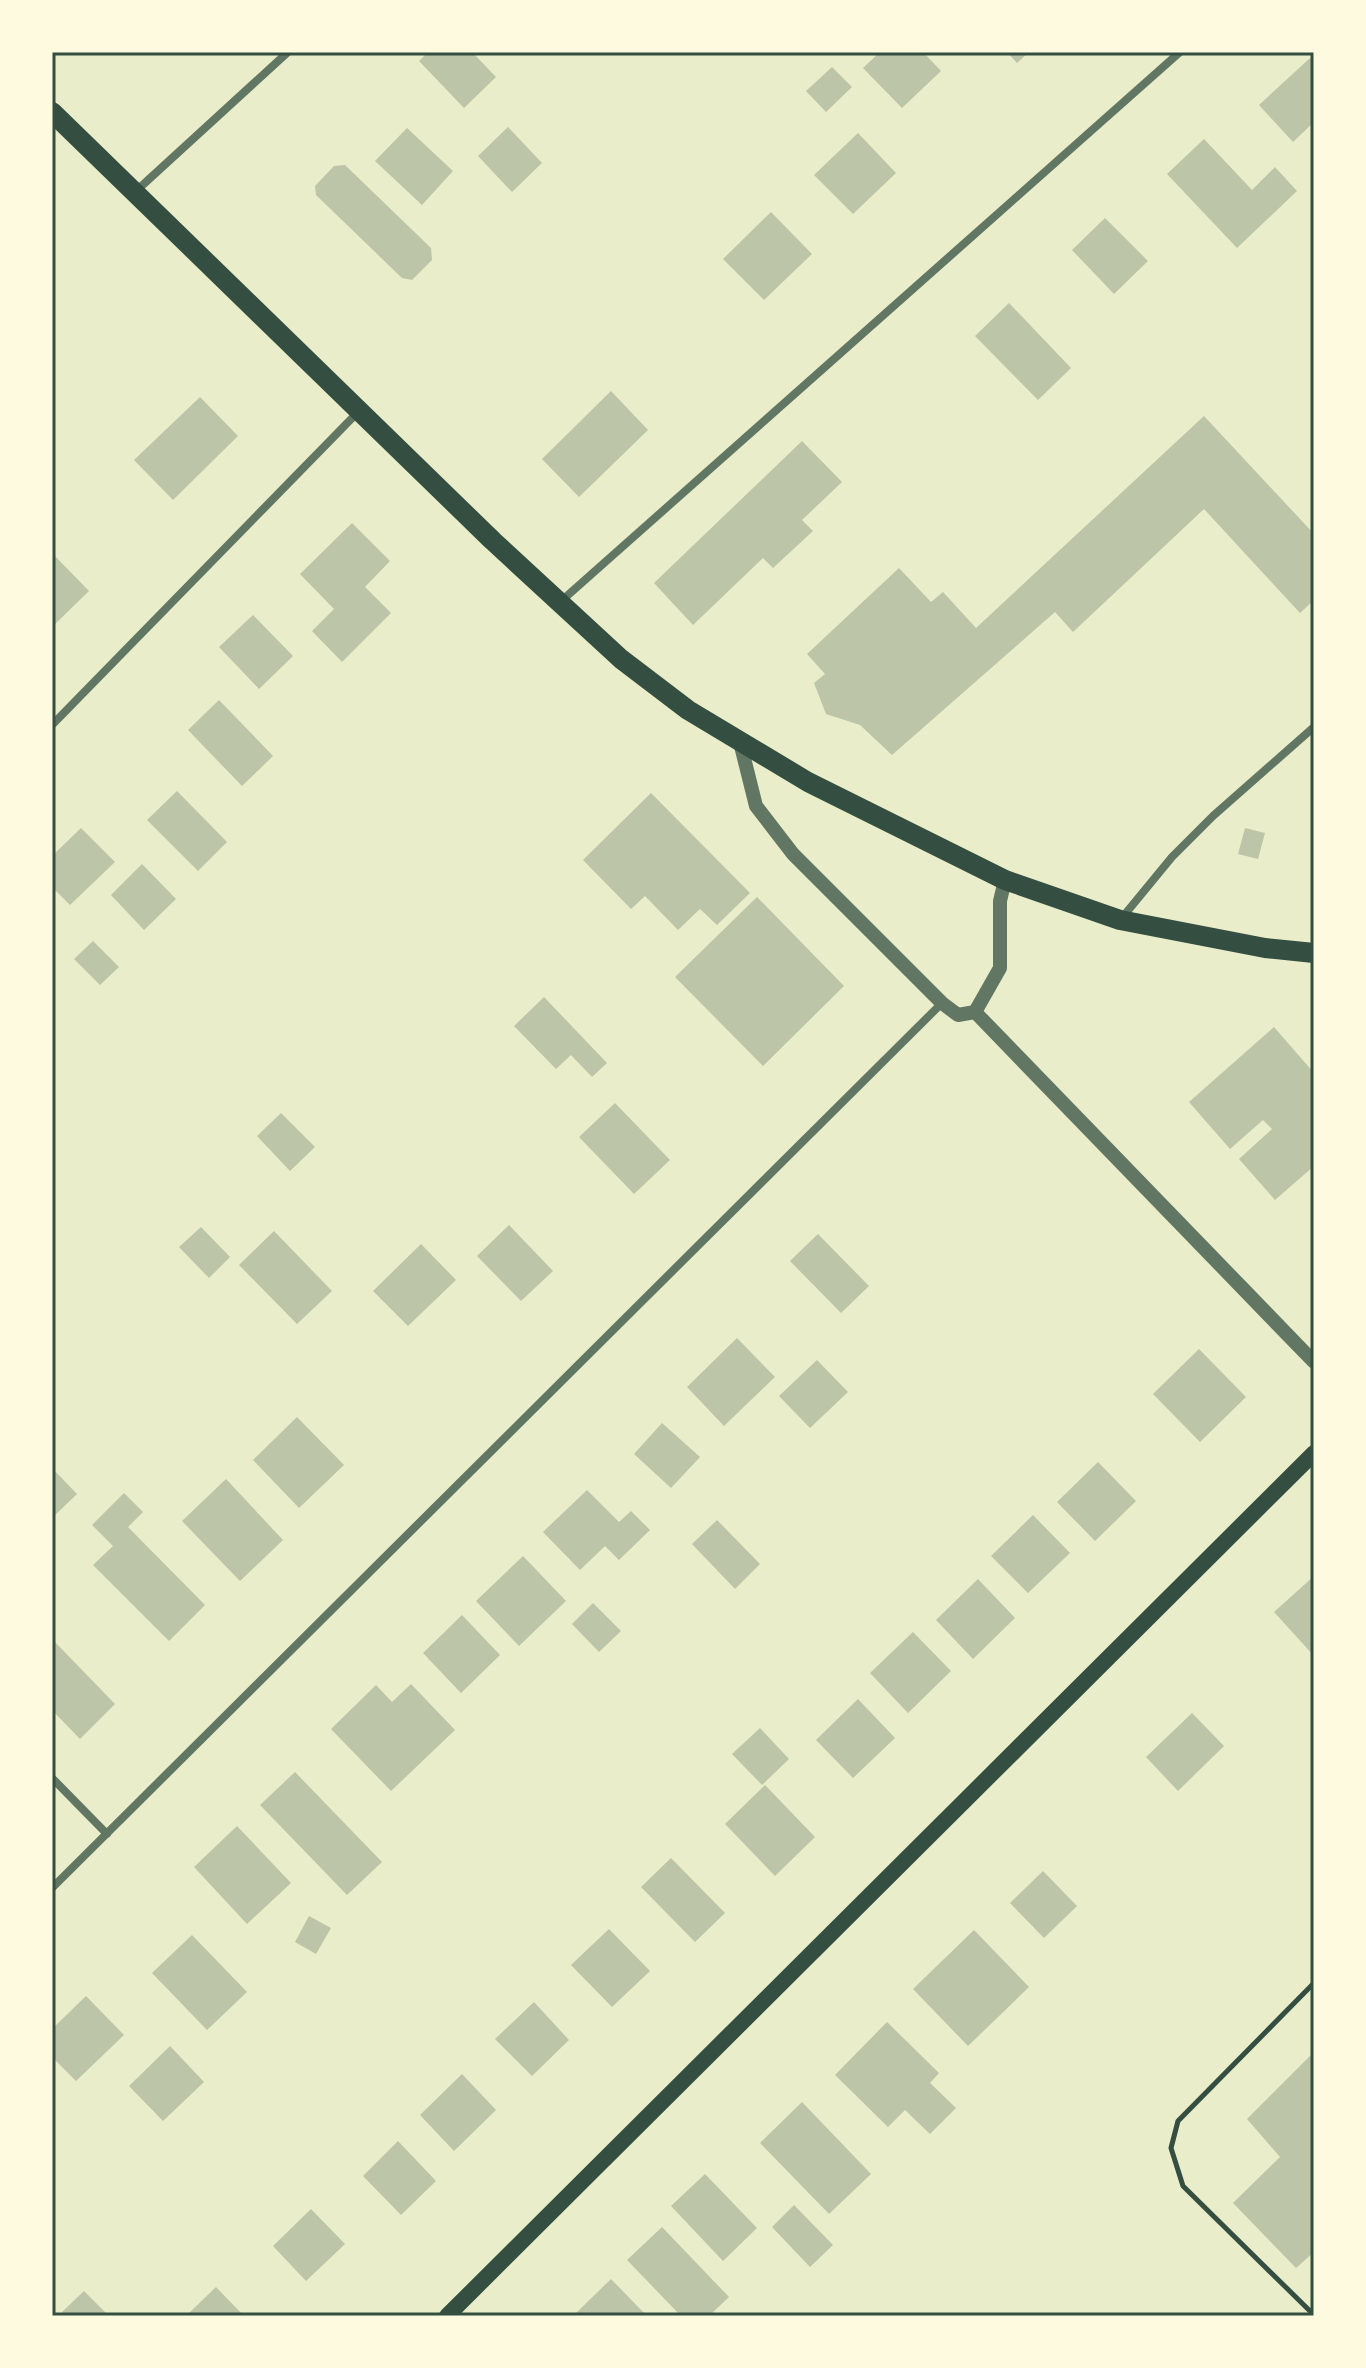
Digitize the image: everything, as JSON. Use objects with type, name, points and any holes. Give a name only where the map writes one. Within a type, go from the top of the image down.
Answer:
[{"type":"main road","points":[[52,112],[558,603],[621,659],[688,710],[808,782],[1005,880],[1120,920],[1265,948],[1314,953]]},
{"type":"main road","points":[[447,2316],[1314,1453]]},
{"type":"street","points":[[134,193],[288,52]]},
{"type":"street","points":[[558,603],[1180,52]]},
{"type":"street","points":[[52,725],[359,411]]},
{"type":"street","points":[[1120,920],[1172,857],[1213,816],[1314,727]]},
{"type":"street","points":[[740,742],[756,806],[793,854],[942,1003],[958,1015],[975,1012]]},
{"type":"street","points":[[975,1012],[1000,968],[1000,901],[1005,880]]},
{"type":"street","points":[[52,1888],[942,1003]]},
{"type":"street","points":[[975,1012],[1314,1362]]},
{"type":"street","points":[[52,1778],[107,1834]]},
{"type":"path","points":[[1314,1983],[1178,2121],[1171,2148],[1183,2186],[1314,2315]]},
{"type":"building","points":[[428,52],[472,52],[496,77],[464,108],[419,61]]},
{"type":"building","points":[[880,52],[923,52],[941,71],[902,108],[863,68]]},
{"type":"building","points":[[1007,52],[1029,52],[1017,63]]},
{"type":"building","points":[[1310,58],[1314,62],[1314,122],[1293,142],[1259,105]]},
{"type":"building","points":[[832,67],[852,87],[826,112],[806,91]]},
{"type":"building","points":[[508,127],[542,163],[512,192],[478,156]]},
{"type":"building","points":[[407,128],[453,171],[422,205],[375,161]]},
{"type":"building","points":[[858,133],[896,173],[853,214],[814,175]]},
{"type":"building","points":[[1204,139],[1252,190],[1275,167],[1297,191],[1237,248],[1167,174]]},
{"type":"building","points":[[345,165],[431,248],[432,260],[412,280],[402,278],[316,195],[315,186],[334,166]]},
{"type":"building","points":[[771,212],[812,254],[764,300],[723,259]]},
{"type":"building","points":[[1105,218],[1148,261],[1114,294],[1072,250]]},
{"type":"building","points":[[1009,303],[1071,368],[1038,400],[975,336]]},
{"type":"building","points":[[611,391],[648,430],[579,497],[542,459]]},
{"type":"building","points":[[200,397],[238,436],[173,500],[134,460]]},
{"type":"building","points":[[1204,416],[1314,534],[1314,600],[1300,613],[1204,509],[1073,632],[1055,612],[892,755],[860,725],[826,714],[814,683],[825,674],[807,654],[899,568],[931,602],[943,592],[976,628]]},
{"type":"building","points":[[802,441],[842,482],[802,520],[813,531],[773,568],[763,558],[693,625],[654,583]]},
{"type":"building","points":[[352,523],[390,561],[365,587],[391,613],[342,662],[312,631],[334,609],[300,574]]},
{"type":"building","points":[[52,553],[89,591],[52,627]]},
{"type":"building","points":[[253,615],[293,656],[259,689],[219,647]]},
{"type":"building","points":[[219,700],[273,756],[242,786],[188,730]]},
{"type":"building","points":[[177,791],[227,842],[198,871],[147,820]]},
{"type":"building","points":[[651,793],[750,893],[717,925],[700,909],[678,930],[645,896],[631,909],[583,860]]},
{"type":"building","points":[[81,828],[115,862],[70,905],[52,887],[52,856]]},
{"type":"building","points":[[1245,828],[1265,833],[1258,859],[1238,854]]},
{"type":"building","points":[[142,864],[176,899],[144,930],[111,895]]},
{"type":"building","points":[[757,897],[844,986],[763,1066],[675,977]]},
{"type":"building","points":[[93,941],[119,967],[100,985],[74,959]]},
{"type":"building","points":[[544,997],[607,1063],[592,1077],[571,1055],[556,1069],[514,1026]]},
{"type":"building","points":[[1274,1027],[1314,1073],[1314,1166],[1275,1200],[1239,1159],[1272,1129],[1263,1120],[1230,1149],[1189,1102]]},
{"type":"building","points":[[615,1103],[670,1160],[634,1194],[579,1137]]},
{"type":"building","points":[[281,1113],[315,1147],[290,1171],[257,1136]]},
{"type":"building","points":[[509,1225],[553,1271],[521,1301],[477,1256]]},
{"type":"building","points":[[201,1227],[230,1257],[209,1278],[179,1247]]},
{"type":"building","points":[[274,1231],[332,1291],[297,1324],[239,1265]]},
{"type":"building","points":[[818,1234],[869,1286],[841,1313],[790,1261]]},
{"type":"building","points":[[421,1244],[456,1280],[408,1326],[373,1291]]},
{"type":"building","points":[[737,1338],[775,1377],[724,1426],[687,1387]]},
{"type":"building","points":[[1199,1349],[1246,1397],[1200,1442],[1153,1394]]},
{"type":"building","points":[[817,1360],[848,1392],[810,1428],[779,1396]]},
{"type":"building","points":[[297,1417],[344,1465],[299,1508],[253,1460]]},
{"type":"building","points":[[662,1423],[700,1457],[671,1488],[634,1454]]},
{"type":"building","points":[[1098,1462],[1136,1501],[1095,1541],[1057,1502]]},
{"type":"building","points":[[52,1468],[77,1494],[52,1518]]},
{"type":"building","points":[[226,1479],[283,1540],[240,1581],[182,1521]]},
{"type":"building","points":[[587,1490],[619,1522],[631,1511],[650,1530],[619,1560],[605,1546],[580,1570],[543,1532]]},
{"type":"building","points":[[124,1493],[143,1512],[128,1527],[205,1605],[169,1641],[93,1565],[113,1546],[92,1525]]},
{"type":"building","points":[[1033,1515],[1070,1553],[1028,1593],[991,1556]]},
{"type":"building","points":[[717,1520],[760,1564],[735,1589],[692,1544]]},
{"type":"building","points":[[523,1556],[566,1601],[519,1646],[476,1601]]},
{"type":"building","points":[[1314,1576],[1314,1656],[1274,1612]]},
{"type":"building","points":[[978,1579],[1015,1618],[973,1659],[936,1620]]},
{"type":"building","points":[[593,1603],[621,1631],[599,1652],[572,1624]]},
{"type":"building","points":[[462,1615],[500,1655],[461,1693],[423,1653]]},
{"type":"building","points":[[913,1632],[951,1671],[908,1713],[870,1673]]},
{"type":"building","points":[[52,1639],[115,1704],[80,1739],[52,1710]]},
{"type":"building","points":[[411,1684],[455,1730],[391,1791],[331,1729],[376,1685],[392,1702]]},
{"type":"building","points":[[858,1699],[895,1738],[853,1778],[816,1740]]},
{"type":"building","points":[[1192,1713],[1224,1746],[1178,1791],[1146,1757]]},
{"type":"building","points":[[760,1728],[789,1759],[762,1785],[732,1754]]},
{"type":"building","points":[[295,1772],[382,1862],[347,1895],[260,1805]]},
{"type":"building","points":[[765,1785],[815,1837],[775,1876],[725,1824]]},
{"type":"building","points":[[237,1826],[291,1883],[247,1924],[194,1867]]},
{"type":"building","points":[[671,1858],[725,1913],[695,1942],[641,1887]]},
{"type":"building","points":[[1043,1871],[1077,1906],[1044,1938],[1010,1903]]},
{"type":"building","points":[[309,1916],[331,1928],[316,1954],[295,1942]]},
{"type":"building","points":[[609,1929],[650,1971],[612,2007],[571,1965]]},
{"type":"building","points":[[974,1930],[1029,1987],[968,2046],[913,1989]]},
{"type":"building","points":[[192,1935],[247,1992],[207,2030],[152,1973]]},
{"type":"building","points":[[86,1996],[124,2035],[76,2081],[52,2057],[52,2029]]},
{"type":"building","points":[[534,2002],[569,2040],[532,2076],[495,2039]]},
{"type":"building","points":[[887,2022],[939,2073],[930,2083],[956,2108],[930,2134],[905,2110],[888,2127],[835,2075]]},
{"type":"building","points":[[170,2046],[204,2082],[163,2121],[129,2086]]},
{"type":"building","points":[[1314,2052],[1314,2252],[1296,2268],[1233,2203],[1280,2157],[1247,2119]]},
{"type":"building","points":[[462,2074],[496,2110],[454,2151],[420,2115]]},
{"type":"building","points":[[802,2102],[871,2174],[829,2214],[760,2143]]},
{"type":"building","points":[[398,2141],[436,2181],[401,2215],[363,2176]]},
{"type":"building","points":[[705,2174],[757,2228],[723,2261],[671,2206]]},
{"type":"building","points":[[794,2205],[833,2245],[810,2267],[772,2227]]},
{"type":"building","points":[[311,2209],[345,2244],[306,2281],[273,2246]]},
{"type":"building","points":[[662,2227],[729,2297],[709,2316],[681,2316],[627,2260]]},
{"type":"building","points":[[611,2279],[647,2316],[573,2316]]},
{"type":"building","points":[[216,2287],[244,2316],[186,2316]]},
{"type":"building","points":[[84,2291],[109,2316],[66,2316],[62,2312]]}]
